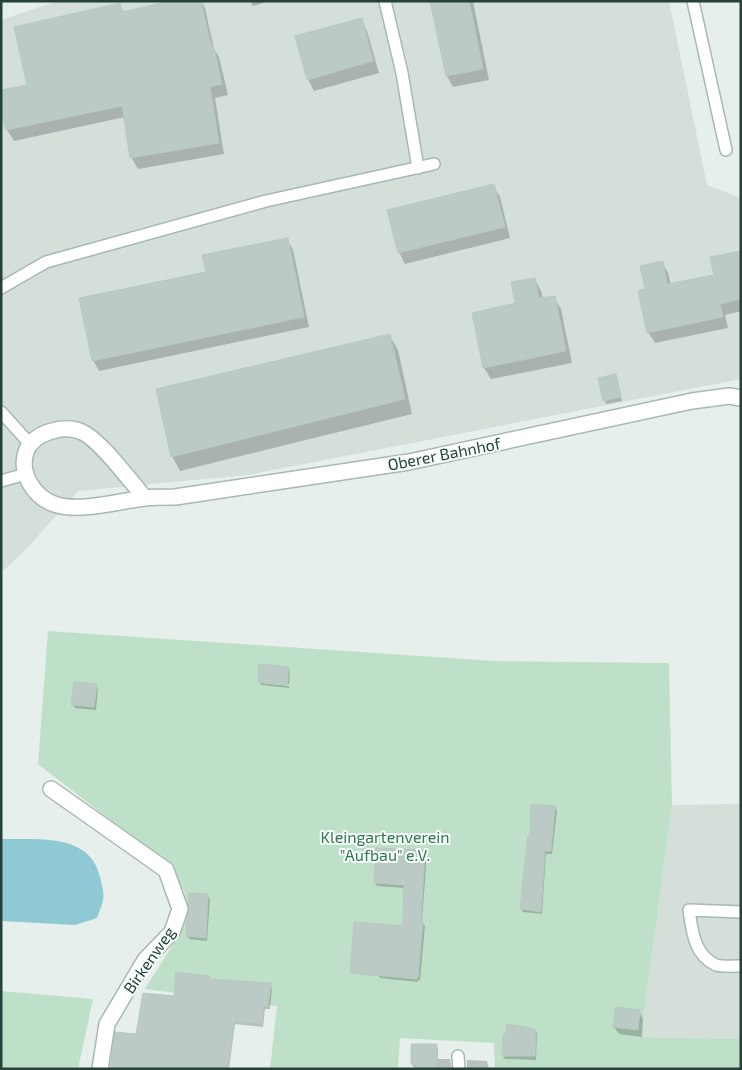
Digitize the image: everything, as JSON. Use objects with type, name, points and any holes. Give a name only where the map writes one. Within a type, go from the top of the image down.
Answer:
[{"type":"street","name":"Oberer Bahnhof","points":[[26,474],[40,496],[54,504],[68,506],[104,505],[145,498],[175,497],[409,462],[692,401],[729,396],[741,398]]},
{"type":"street","points":[[26,474],[24,466],[26,451],[42,435],[57,429],[66,428],[81,431],[94,439],[145,498]]},
{"type":"street","name":"Birkenweg","points":[[51,789],[166,870],[180,909],[172,932],[145,960],[107,1024],[100,1069]]},
{"type":"lane","points":[[384,1],[402,73],[418,168]]},
{"type":"lane","points":[[693,1],[726,150]]},
{"type":"lane","points":[[1,288],[46,262],[266,201],[434,164]]},
{"type":"lane","points":[[1,412],[31,445]]},
{"type":"lane","points":[[1,481],[26,474]]},
{"type":"lane","points":[[741,912],[689,910],[691,929],[698,950],[717,965],[741,966]]},
{"type":"lane","points":[[458,1056],[459,1069]]},
{"type":"shaded area","points":[[57,1],[669,1],[707,185],[741,197],[741,379],[248,475],[78,491],[29,546],[1,573],[1,20]]},
{"type":"shaded area","points":[[741,804],[741,1039],[641,1037],[672,805]]},
{"type":"green space","name":"Kleingartenverein \"Aufbau\" e.V.","points":[[48,631],[494,661],[669,663],[672,805],[641,1037],[741,1039],[741,1069],[495,1069],[494,1043],[400,1038],[398,1069],[270,1069],[277,1006],[145,989],[180,933],[185,893],[170,866],[38,764]]},
{"type":"green space","points":[[1,991],[93,999],[78,1069],[1,1069]]},
{"type":"water","points":[[1,839],[60,842],[74,845],[85,852],[94,862],[103,889],[103,901],[97,918],[75,925],[1,921]]},
{"type":"building","points":[[170,1],[201,1],[222,84],[210,87],[219,143],[130,158],[122,106],[6,130],[1,110],[1,90],[27,85],[14,27],[120,3],[122,12]]},
{"type":"building","points":[[430,1],[469,1],[483,69],[446,76]]},
{"type":"building","points":[[362,18],[373,61],[307,80],[295,36]]},
{"type":"building","points":[[494,184],[505,227],[398,253],[387,210]]},
{"type":"building","points":[[288,238],[304,317],[92,361],[79,298],[206,272],[202,255]]},
{"type":"building","points":[[741,251],[741,299],[720,304],[723,317],[647,333],[638,291],[645,289],[640,266],[663,261],[667,284],[714,275],[710,257]]},
{"type":"building","points":[[535,278],[539,298],[555,296],[566,351],[483,368],[472,313],[515,303],[511,282]]},
{"type":"building","points":[[390,334],[405,399],[171,457],[156,389]]},
{"type":"building","points":[[616,374],[621,397],[603,401],[598,378]]},
{"type":"building","points":[[259,664],[289,667],[287,685],[258,682]]},
{"type":"building","points":[[74,682],[97,684],[94,707],[71,705]]},
{"type":"building","points":[[531,804],[555,806],[551,851],[545,851],[541,912],[520,909],[528,835],[530,835]]},
{"type":"building","points":[[376,848],[425,850],[421,921],[423,921],[417,979],[350,973],[354,922],[403,926],[404,885],[374,883]]},
{"type":"building","points":[[189,893],[208,894],[206,938],[186,936]]},
{"type":"building","points":[[176,972],[210,976],[210,979],[271,983],[268,1006],[264,1006],[262,1024],[234,1021],[228,1069],[110,1069],[115,1032],[136,1034],[143,993],[174,996]]},
{"type":"building","points":[[615,1007],[640,1010],[638,1030],[613,1027]]},
{"type":"building","points":[[507,1024],[536,1029],[535,1056],[502,1056],[503,1034],[506,1034]]},
{"type":"building","points":[[411,1044],[437,1044],[436,1068],[417,1068],[417,1065],[411,1064]]}]
